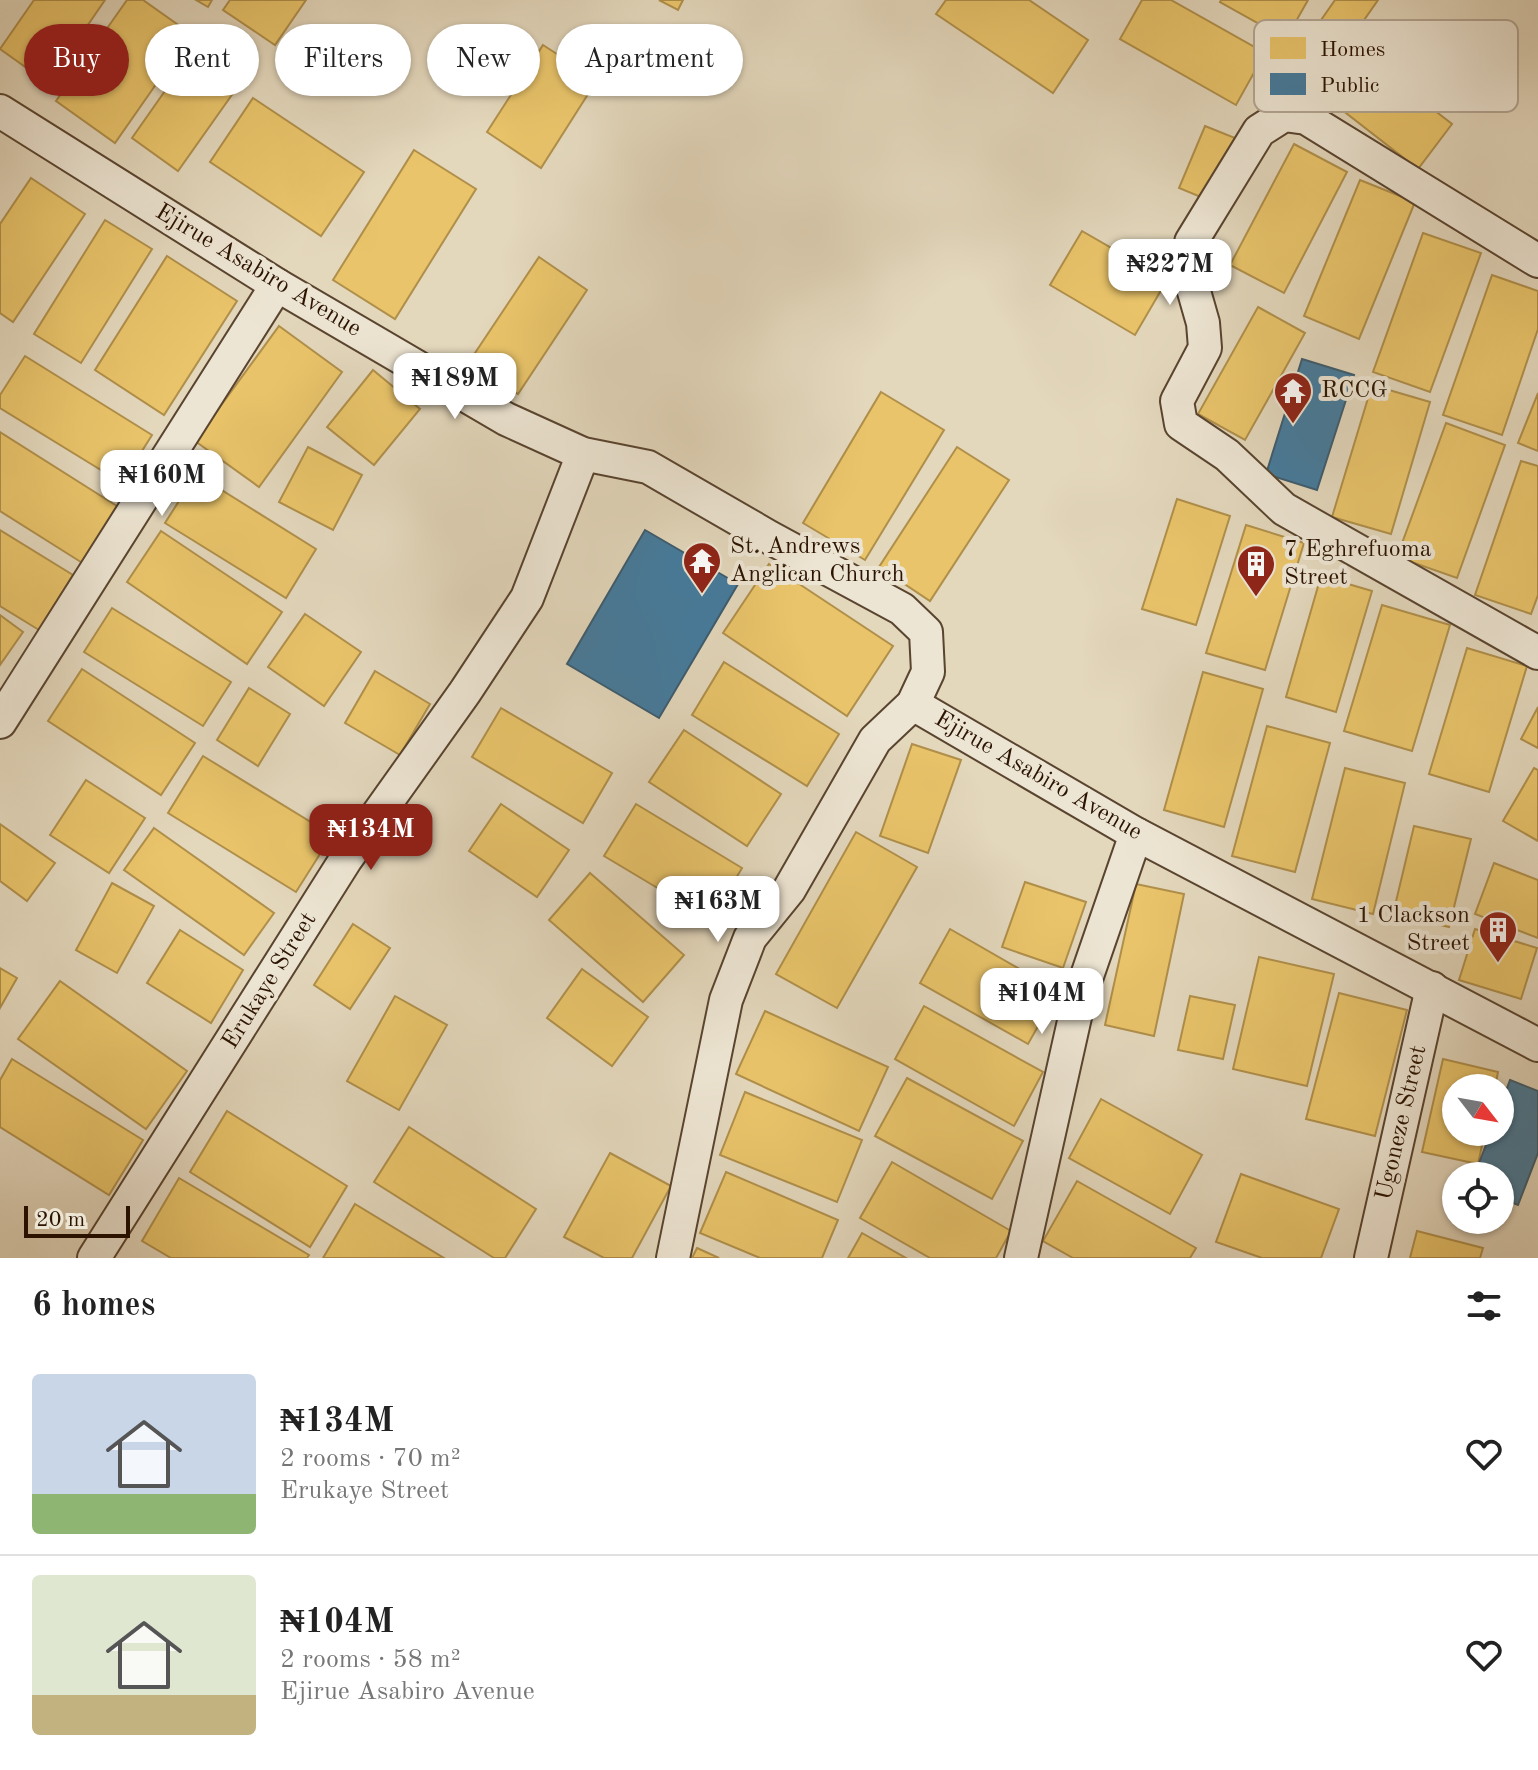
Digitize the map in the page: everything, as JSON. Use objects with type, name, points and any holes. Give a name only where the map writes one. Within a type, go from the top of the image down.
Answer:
[{"type":"street","name":"Ejirue Asabiro Avenue","points":[[0,111],[277,285],[506,419],[583,454],[648,467],[902,609],[926,632],[928,672],[913,704],[1136,834],[1538,1045]]},
{"type":"street","points":[[1538,261],[1306,118],[1284,115],[1259,131],[1191,242],[1189,274],[1203,323],[1205,348],[1177,401],[1181,424],[1227,455],[1284,509],[1538,653]]},
{"type":"street","points":[[0,722],[277,285]]},
{"type":"street","name":"Erukaye Street","points":[[94,1258],[346,859],[465,692],[527,598],[583,454]]},
{"type":"street","points":[[673,1258],[726,1000],[750,938],[789,890],[875,740],[913,704]]},
{"type":"street","points":[[1021,1258],[1079,999],[1136,834]]},
{"type":"street","name":"Ugoneze Street","points":[[1371,1258],[1432,988]]},
{"type":"building: Homes","points":[[34,0],[105,0],[89,24],[24,24],[24,66],[0,49]]},
{"type":"building: Homes","points":[[127,0],[143,0],[177,24],[145,24],[145,96],[148,96],[115,143],[56,101],[60,96],[129,96],[129,24],[110,24]]},
{"type":"building: Homes","points":[[196,0],[212,0],[208,7]]},
{"type":"building: Homes","points":[[230,0],[306,0],[289,24],[275,24],[275,45],[259,34],[259,24],[244,24],[223,10]]},
{"type":"building: Homes","points":[[659,0],[683,0],[678,10]]},
{"type":"building: Homes","points":[[946,0],[1029,0],[1088,40],[1053,93],[936,14]]},
{"type":"building: Homes","points":[[1142,0],[1171,0],[1254,47],[1254,73],[1236,105],[1120,39]]},
{"type":"building: Homes","points":[[1308,0],[1297,20],[1254,21],[1220,2]]},
{"type":"building: Homes","points":[[1335,0],[1378,0],[1364,20],[1321,20]]},
{"type":"building: Homes","points":[[543,45],[556,53],[556,96],[587,96],[541,168],[487,132],[510,96],[540,96],[540,50]]},
{"type":"building: Homes","points":[[161,96],[231,96],[178,171],[132,138]]},
{"type":"building: Homes","points":[[253,98],[364,172],[321,236],[210,162]]},
{"type":"building: Homes","points":[[1345,112],[1437,112],[1452,124],[1418,169]]},
{"type":"building: Homes","points":[[1205,126],[1235,138],[1208,200],[1179,188]]},
{"type":"building: Homes","points":[[1294,144],[1347,172],[1284,293],[1230,265]]},
{"type":"building: Homes","points":[[414,150],[476,189],[395,319],[333,280]]},
{"type":"building: Homes","points":[[31,178],[85,214],[13,322],[0,313],[0,224]]},
{"type":"building: Homes","points":[[1360,180],[1415,202],[1359,339],[1304,316]]},
{"type":"building: Homes","points":[[105,220],[152,249],[81,363],[34,334]]},
{"type":"building: Homes","points":[[1082,231],[1167,280],[1135,335],[1050,285]]},
{"type":"building: Homes","points":[[1423,233],[1481,253],[1430,392],[1373,372]]},
{"type":"building: Homes","points":[[167,256],[237,301],[164,415],[95,370]]},
{"type":"building: Homes","points":[[539,257],[587,290],[518,394],[469,362]]},
{"type":"building: Homes","points":[[1492,275],[1538,291],[1538,329],[1502,435],[1443,415]]},
{"type":"building: Homes","points":[[1258,307],[1305,333],[1245,440],[1198,414]]},
{"type":"building: Homes","points":[[279,326],[342,372],[259,487],[195,441]]},
{"type":"building: Homes","points":[[25,356],[152,435],[122,483],[0,408],[0,395]]},
{"type":"building: Homes","points":[[373,370],[420,409],[374,465],[327,427]]},
{"type":"building: Homes","points":[[1372,385],[1430,402],[1391,534],[1332,517]]},
{"type":"building: Homes","points":[[881,392],[944,430],[865,560],[803,523]]},
{"type":"building: Homes","points":[[1538,393],[1538,451],[1518,443]]},
{"type":"building: Homes","points":[[1446,423],[1505,445],[1457,578],[1397,557]]},
{"type":"building: Homes","points":[[0,432],[120,508],[84,564],[0,511]]},
{"type":"building: Homes","points":[[308,447],[362,475],[333,530],[279,502]]},
{"type":"building: Homes","points":[[957,447],[1009,480],[930,601],[879,567]]},
{"type":"building: Homes","points":[[1521,461],[1538,466],[1538,595],[1531,614],[1475,595]]},
{"type":"building: Homes","points":[[196,474],[316,549],[286,598],[165,523]]},
{"type":"building: Homes","points":[[1177,499],[1230,516],[1196,625],[1142,609]]},
{"type":"building: Homes","name":"7 Eghrefuoma Street","points":[[1246,525],[1304,543],[1265,670],[1206,653]]},
{"type":"building: Homes","points":[[0,530],[73,575],[39,630],[0,606]]},
{"type":"building: Homes","points":[[161,531],[282,612],[247,664],[127,582]]},
{"type":"building: Homes","points":[[769,564],[893,646],[847,716],[723,633]]},
{"type":"building: Homes","points":[[1321,576],[1372,591],[1336,712],[1286,697]]},
{"type":"building: Homes","points":[[1382,605],[1450,625],[1412,751],[1344,731]]},
{"type":"building: Homes","points":[[112,608],[231,682],[203,726],[84,652]]},
{"type":"building: Homes","points":[[305,614],[361,652],[324,706],[268,667]]},
{"type":"building: Homes","points":[[0,615],[23,632],[0,665]]},
{"type":"building: Homes","points":[[1467,648],[1527,666],[1489,792],[1429,774]]},
{"type":"building: Homes","points":[[724,662],[839,734],[807,786],[692,715]]},
{"type":"building: Homes","points":[[82,669],[195,743],[161,795],[48,721]]},
{"type":"building: Homes","points":[[375,671],[430,704],[400,755],[345,723]]},
{"type":"building: Homes","points":[[1203,672],[1263,689],[1224,827],[1164,810]]},
{"type":"building: Homes","points":[[249,688],[290,714],[258,766],[217,740]]},
{"type":"building: Homes","points":[[1538,707],[1538,748],[1521,739]]},
{"type":"building: Homes","points":[[501,708],[612,773],[583,823],[472,757]]},
{"type":"building: Homes","points":[[1267,726],[1330,743],[1295,872],[1232,856]]},
{"type":"building: Homes","points":[[684,730],[781,794],[747,846],[649,782]]},
{"type":"building: Homes","points":[[912,744],[961,760],[928,853],[880,836]]},
{"type":"building: Homes","points":[[203,756],[332,835],[296,892],[168,813]]},
{"type":"building: Homes","points":[[1345,768],[1405,783],[1373,914],[1312,899]]},
{"type":"building: Homes","points":[[1534,768],[1538,770],[1538,841],[1503,821]]},
{"type":"building: Homes","points":[[86,780],[145,818],[109,873],[50,835]]},
{"type":"building: Homes","points":[[501,804],[569,850],[537,897],[469,851]]},
{"type":"building: Homes","points":[[636,804],[742,868],[711,920],[604,856]]},
{"type":"building: Homes","points":[[0,824],[55,863],[27,901],[0,881]]},
{"type":"building: Homes","points":[[1414,826],[1471,839],[1449,927],[1393,914]]},
{"type":"building: Homes","points":[[154,828],[274,913],[244,955],[124,870]]},
{"type":"building: Homes","points":[[856,832],[917,867],[837,1008],[776,974]]},
{"type":"building: Homes","points":[[1494,863],[1538,880],[1538,938],[1475,914]]},
{"type":"building: Homes","points":[[590,873],[684,955],[643,1002],[549,920]]},
{"type":"building: Homes","points":[[1025,882],[1086,902],[1063,968],[1002,947]]},
{"type":"building: Homes","points":[[112,883],[154,906],[117,973],[76,950]]},
{"type":"building: Homes","points":[[1136,884],[1184,894],[1154,1036],[1105,1025]]},
{"type":"building: Homes","points":[[353,924],[390,948],[350,1009],[314,985]]},
{"type":"building: Homes","points":[[950,929],[1058,991],[1028,1044],[920,983]]},
{"type":"building: Homes","name":"1 Clackson Street","points":[[1475,929],[1537,948],[1521,999],[1459,980]]},
{"type":"building: Homes","points":[[180,930],[243,970],[211,1023],[147,983]]},
{"type":"building: Homes","points":[[1259,957],[1334,974],[1307,1086],[1233,1069]]},
{"type":"building: Homes","points":[[0,968],[17,978],[0,1008]]},
{"type":"building: Homes","points":[[582,969],[648,1017],[612,1066],[547,1018]]},
{"type":"building: Homes","points":[[60,981],[187,1071],[146,1129],[18,1039]]},
{"type":"building: Homes","points":[[1339,993],[1407,1010],[1375,1136],[1306,1119]]},
{"type":"building: Homes","points":[[395,996],[447,1025],[399,1110],[347,1081]]},
{"type":"building: Homes","points":[[1190,996],[1235,1005],[1223,1059],[1178,1050]]},
{"type":"building: Homes","points":[[924,1006],[1043,1072],[1014,1126],[895,1059]]},
{"type":"building: Homes","points":[[765,1011],[888,1067],[859,1131],[736,1074]]},
{"type":"building: Homes","points":[[12,1059],[143,1140],[109,1195],[0,1127],[0,1080]]},
{"type":"building: Homes","points":[[1443,1059],[1498,1072],[1442,1074],[1442,1146],[1482,1146],[1478,1162],[1422,1152]]},
{"type":"building: Homes","points":[[907,1078],[1023,1141],[992,1199],[875,1136]]},
{"type":"building: Homes","points":[[745,1092],[862,1140],[837,1202],[720,1155]]},
{"type":"building: Homes","points":[[1101,1099],[1202,1155],[1170,1214],[1069,1158]]},
{"type":"building: Homes","points":[[227,1111],[347,1186],[310,1247],[190,1172]]},
{"type":"building: Homes","points":[[409,1127],[536,1209],[505,1258],[494,1258],[374,1182]]},
{"type":"building: Homes","points":[[610,1153],[671,1186],[632,1258],[604,1258],[564,1237]]},
{"type":"building: Homes","points":[[892,1162],[1011,1231],[996,1258],[930,1258],[860,1218]]},
{"type":"building: Homes","points":[[726,1172],[838,1220],[822,1258],[760,1258],[700,1233]]},
{"type":"building: Homes","points":[[1241,1174],[1339,1209],[1321,1258],[1262,1258],[1216,1242]]},
{"type":"building: Homes","points":[[179,1178],[309,1255],[307,1258],[171,1258],[142,1241]]},
{"type":"building: Homes","points":[[1077,1181],[1196,1248],[1190,1258],[1073,1258],[1043,1241]]},
{"type":"building: Homes","points":[[355,1204],[444,1258],[323,1258]]},
{"type":"building: Homes","points":[[1417,1231],[1483,1248],[1480,1258],[1410,1258]]},
{"type":"building: Homes","points":[[862,1233],[906,1258],[848,1258]]},
{"type":"building: Homes","points":[[697,1248],[719,1258],[692,1258]]},
{"type":"building: Public","points":[[1302,359],[1354,375],[1317,490],[1266,474]]},
{"type":"building: Public","points":[[645,530],[738,584],[659,718],[567,664]]},
{"type":"building: Public","points":[[1514,1082],[1538,1091],[1538,1153],[1518,1205],[1514,1203],[1514,1162],[1479,1162],[1486,1146],[1514,1146]]},
{"type":"place","name":"RCCG","points":[[1293,425]]},
{"type":"place","name":"St. Andrews Anglican Church","points":[[702,595]]},
{"type":"place","name":"7 Eghrefuoma Street","points":[[1256,598]]},
{"type":"place","name":"1 Clackson Street","points":[[1498,964]]}]
